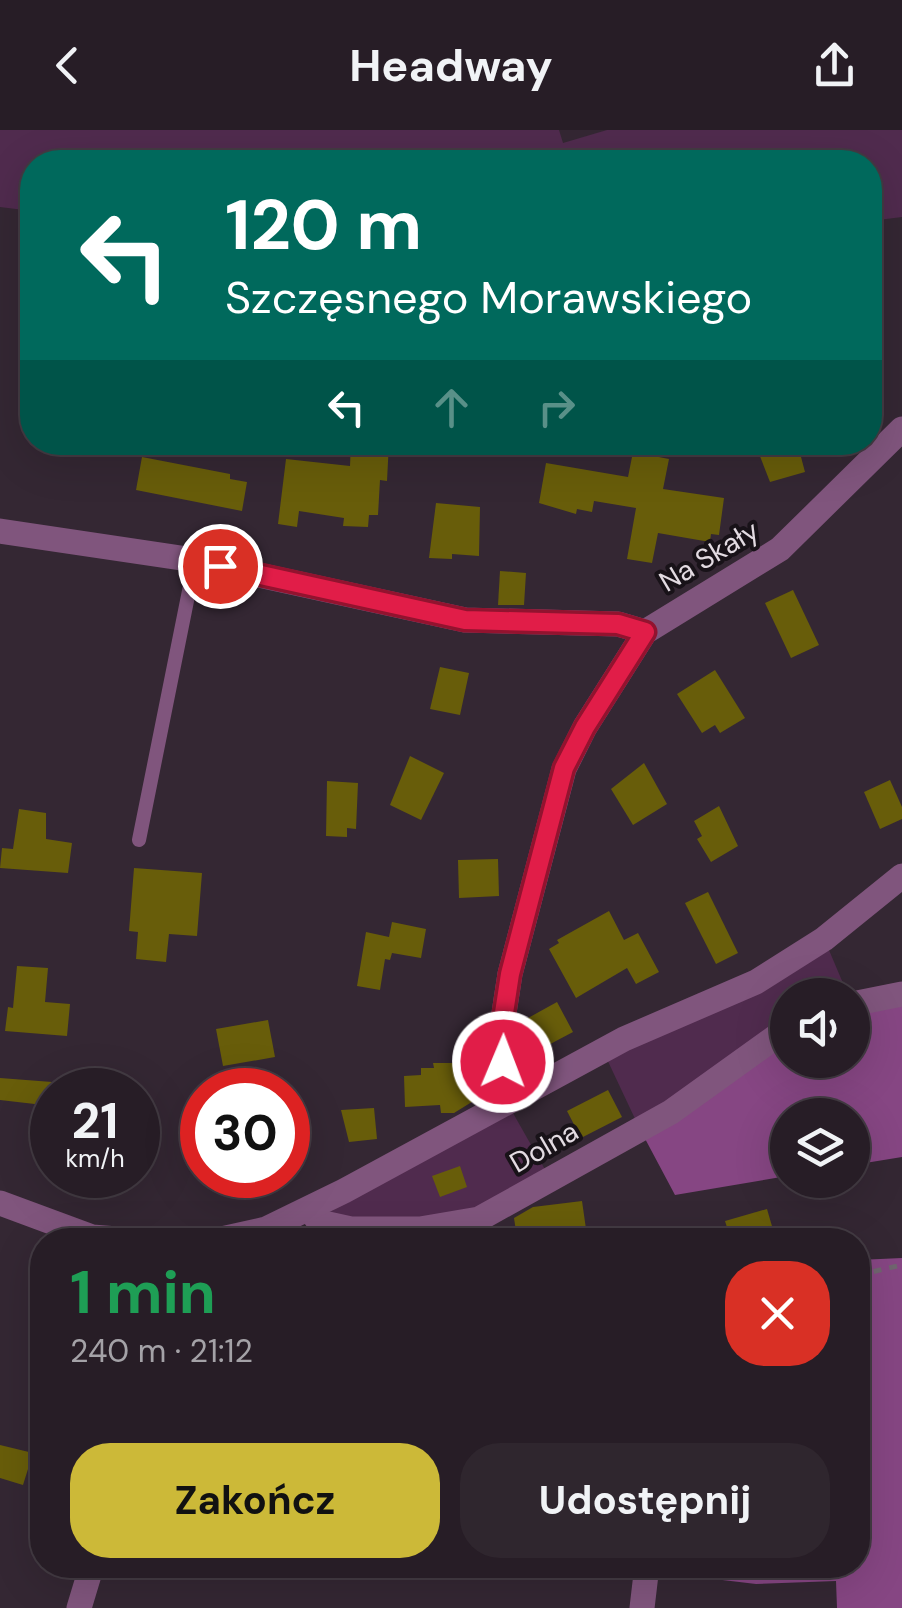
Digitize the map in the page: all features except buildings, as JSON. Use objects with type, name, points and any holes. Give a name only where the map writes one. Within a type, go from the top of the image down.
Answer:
[{"type":"street","name":"Na Skały","points":[[882,449],[902,429]]},
{"type":"street","name":"Na Skały","points":[[505,1102],[505,1000],[564,768],[585,727],[645,632],[780,548],[875,455]]},
{"type":"street","points":[[0,532],[195,561],[465,620],[618,624],[645,632]]},
{"type":"street","points":[[266,1228],[624,1039],[771,974],[824,939],[902,876]]},
{"type":"street","points":[[870,1000],[902,994]]},
{"type":"street","name":"Dolna","points":[[426,1228],[478,1220],[671,1112],[770,1041]]},
{"type":"street","points":[[0,1203],[68,1228]]},
{"type":"street","name":"Dolna","points":[[309,1208],[319,1222],[343,1228]]},
{"type":"street","points":[[80,1608],[88,1578]]},
{"type":"street","points":[[642,1608],[646,1578]]},
{"type":"lane","points":[[138,840],[195,561]]},
{"type":"path","points":[[870,1271],[902,1264]]},
{"type":"shaded area","points":[[0,130],[559,130],[563,143],[607,130],[902,130],[902,217],[882,220],[882,150],[20,150],[20,210],[0,207]]},
{"type":"shaded area","points":[[826,943],[841,978],[770,978],[770,1034],[637,1123],[605,1055]]},
{"type":"shaded area","points":[[902,1002],[902,1157],[870,1162],[870,1098],[770,1098],[770,1179],[675,1195],[642,1133],[770,1046],[770,1078],[870,1078],[870,1007]]},
{"type":"shaded area","points":[[509,1106],[547,1173],[450,1222],[321,1217]]},
{"type":"shaded area","points":[[902,1258],[902,1608],[837,1608],[836,1581],[756,1584],[706,1578],[870,1578],[870,1259]]},
{"type":"route","points":[[220,566],[465,620],[618,624],[645,632],[622,664],[564,768],[510,974],[502,1026],[503,1062]]}]
